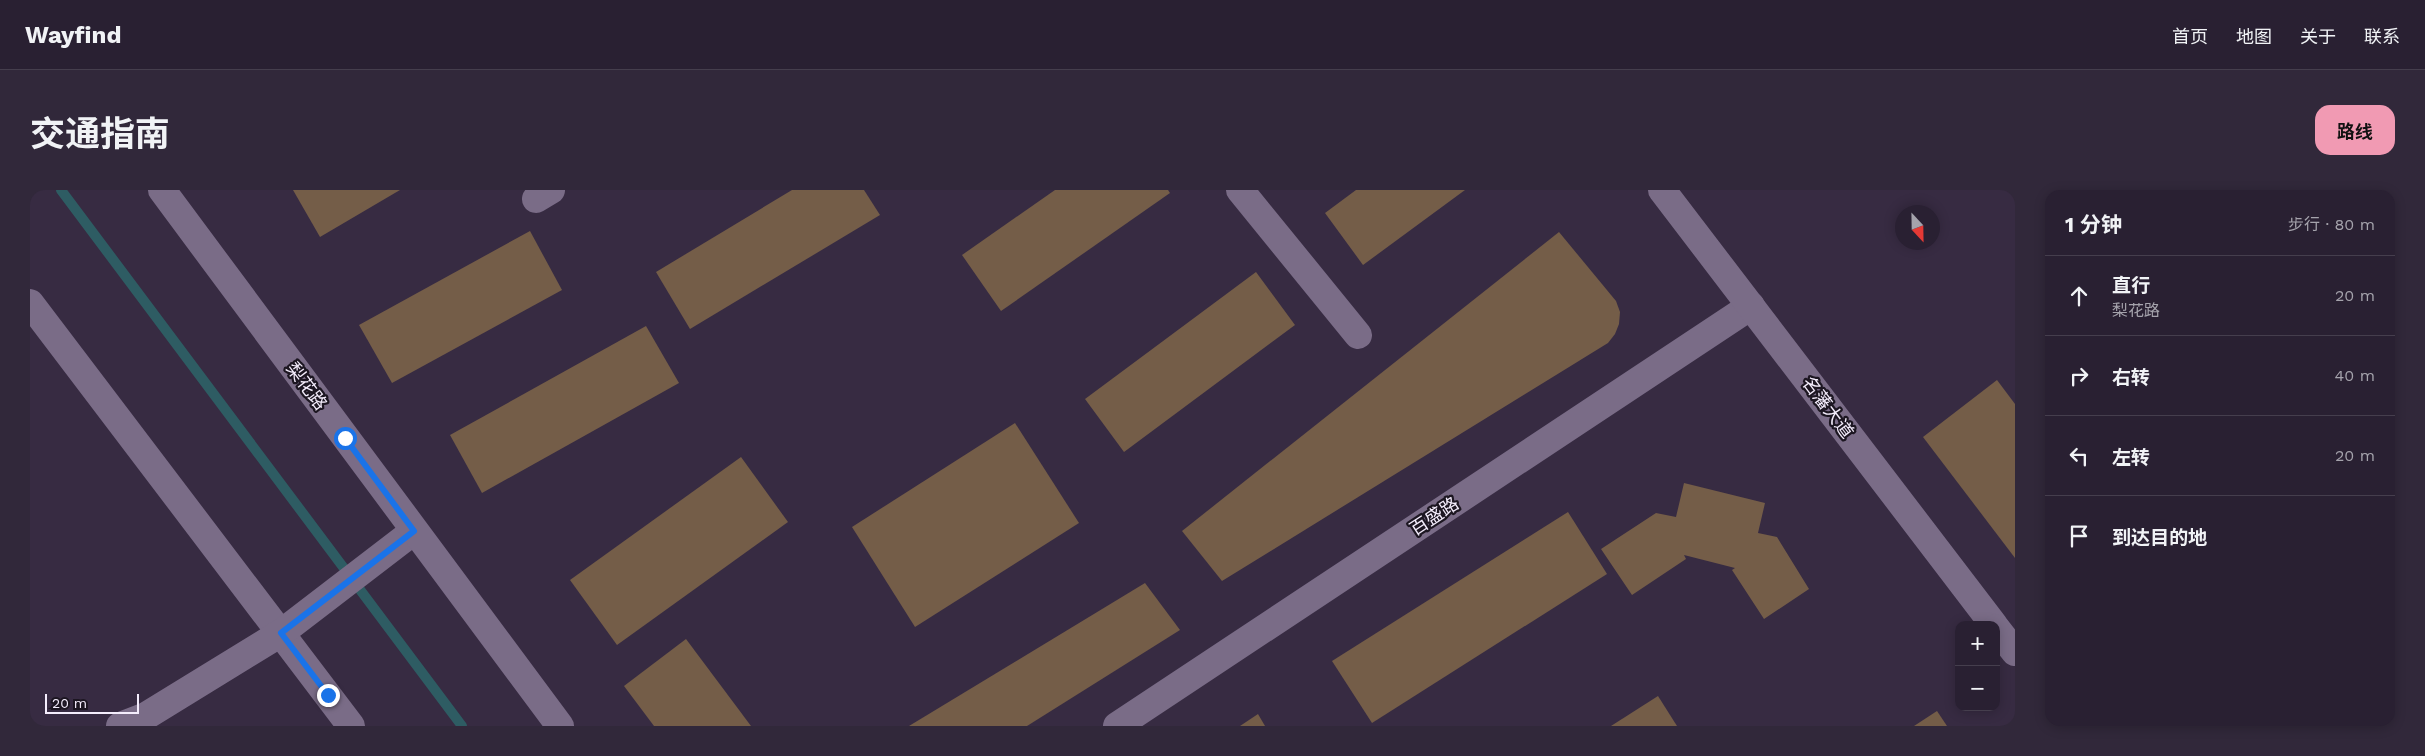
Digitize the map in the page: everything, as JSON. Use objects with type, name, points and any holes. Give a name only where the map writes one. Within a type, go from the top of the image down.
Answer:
[{"type":"street","name":"梨花路","points":[[162,190],[560,726]]},
{"type":"street","points":[[1240,190],[1358,335]]},
{"type":"street","name":"名藩大道","points":[[1662,190],[1991,621]]},
{"type":"street","points":[[30,303],[291,625],[351,726]]},
{"type":"street","name":"百盛路","points":[[1117,726],[1751,306]]},
{"type":"street","points":[[120,726],[146,716],[291,625],[414,531]]},
{"type":"street","points":[[2000,633],[2015,652]]},
{"type":"building","points":[[293,190],[400,190],[320,237]]},
{"type":"building","points":[[792,190],[864,190],[880,215],[690,329],[656,272]]},
{"type":"building","points":[[1055,190],[1168,190],[1170,193],[1001,311],[962,255]]},
{"type":"building","points":[[1356,190],[1465,190],[1363,265],[1325,213]]},
{"type":"building","points":[[530,231],[562,290],[392,383],[359,325]]},
{"type":"building","points":[[1559,232],[1616,301],[1620,312],[1619,324],[1615,334],[1608,343],[1222,581],[1182,531]]},
{"type":"building","points":[[1256,272],[1295,325],[1124,452],[1085,399]]},
{"type":"building","points":[[646,326],[679,383],[482,493],[450,435]]},
{"type":"building","points":[[1997,380],[2015,404],[2015,558],[1923,437]]},
{"type":"building","points":[[1015,423],[1079,523],[915,627],[852,527]]},
{"type":"building","points":[[741,457],[788,522],[617,645],[570,580]]},
{"type":"building","points":[[1684,483],[1765,503],[1758,533],[1777,537],[1809,589],[1764,619],[1732,570],[1735,568],[1684,555],[1686,559],[1632,595],[1601,549],[1656,513],[1676,517]]},
{"type":"building","points":[[1568,512],[1607,574],[1372,723],[1332,661]]},
{"type":"building","points":[[1145,583],[1180,630],[1027,726],[909,726]]},
{"type":"building","points":[[686,639],[751,726],[654,726],[624,686]]},
{"type":"building","points":[[1658,696],[1677,726],[1611,726]]},
{"type":"building","points":[[1937,711],[1947,726],[1914,726]]},
{"type":"building","points":[[1258,714],[1265,726],[1240,726]]},
{"type":"waterway","points":[[61,190],[462,726]]},
{"type":"route","points":[[328,695],[281,633],[414,531],[345,438]]}]
